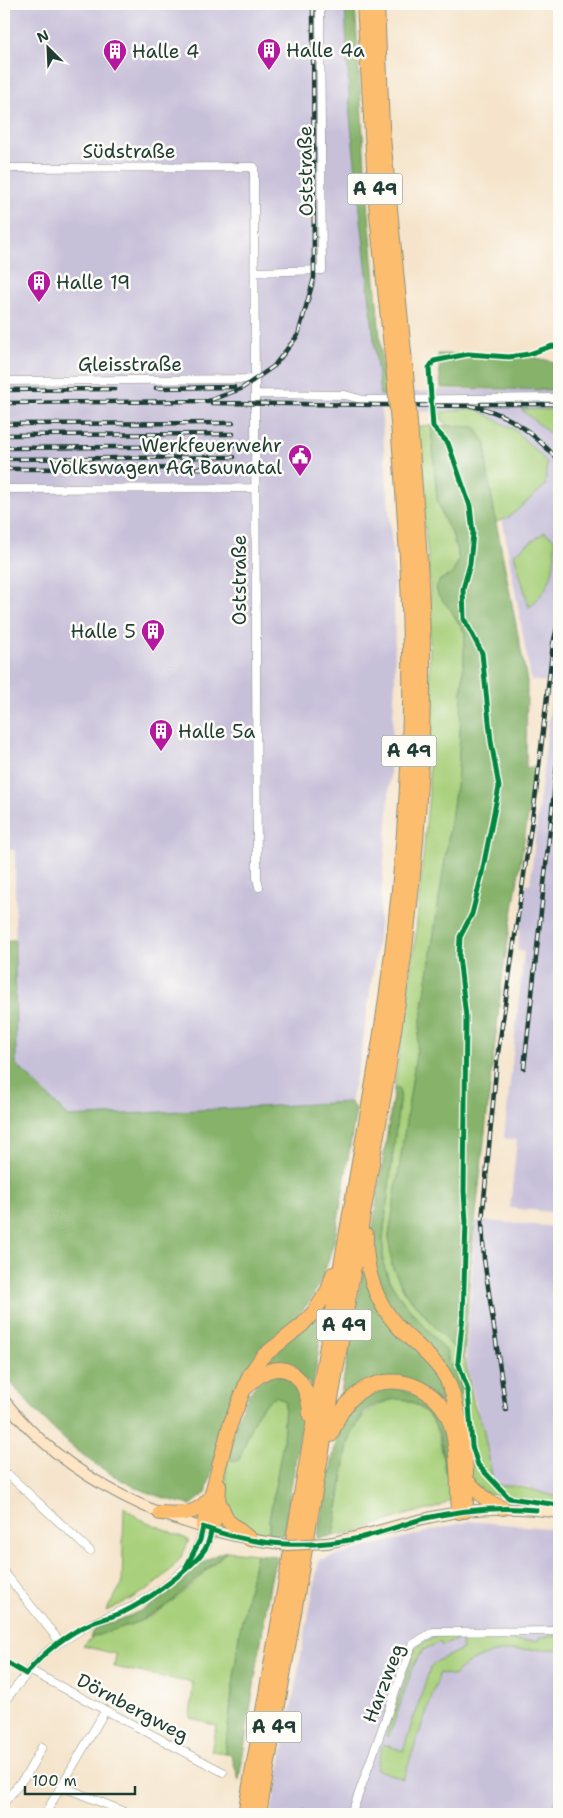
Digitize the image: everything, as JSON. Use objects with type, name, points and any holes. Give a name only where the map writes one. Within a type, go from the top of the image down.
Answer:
[{"type":"highway","name":"A 49","points":[[364,4],[376,195],[400,374]]},
{"type":"highway","name":"A 49","points":[[259,1814],[368,1189],[404,968],[414,868],[420,774],[423,660],[421,570],[400,374],[382,127],[377,4]]},
{"type":"highway","name":"A 49","points":[[245,1814],[381,1030],[401,873],[408,766],[410,660],[404,504],[404,423]]},
{"type":"highway","points":[[368,1189],[366,1252],[372,1286],[388,1315],[434,1362],[451,1388],[458,1412],[467,1481],[462,1512]]},
{"type":"highway","points":[[207,1529],[230,1425],[256,1362],[314,1312],[324,1298],[333,1272],[343,1257]]},
{"type":"highway","points":[[242,1393],[254,1380],[268,1371],[284,1370],[295,1374],[303,1383],[308,1393],[310,1442]]},
{"type":"highway","points":[[321,1461],[340,1415],[358,1393],[384,1382],[400,1382],[415,1386],[435,1399],[444,1411],[450,1424],[462,1512]]},
{"type":"highway","points":[[467,1481],[489,1502],[504,1508]]},
{"type":"highway","points":[[160,1512],[183,1514],[194,1512],[213,1499]]},
{"type":"highway","points":[[213,1499],[228,1521],[250,1540]]},
{"type":"main road","points":[[4,1400],[45,1443],[101,1484],[160,1512],[207,1529],[250,1540],[287,1544],[327,1543],[361,1537],[423,1519],[462,1512],[504,1508],[559,1513]]},
{"type":"street","name":"Oststraße","points":[[255,272],[322,270],[320,4]]},
{"type":"street","name":"Oststraße","points":[[254,167],[257,878],[259,888]]},
{"type":"street","name":"Südstraße","points":[[4,168],[254,167]]},
{"type":"street","name":"Gleisstraße","points":[[4,381],[256,379]]},
{"type":"street","points":[[256,394],[345,395],[364,400],[559,398]]},
{"type":"street","points":[[4,489],[255,488]]},
{"type":"street","points":[[4,1475],[14,1479],[90,1551]]},
{"type":"street","points":[[4,1702],[29,1670],[44,1654],[60,1642],[92,1623],[122,1612],[143,1601],[186,1567],[204,1550],[207,1529]]},
{"type":"street","points":[[4,1572],[60,1642]]},
{"type":"street","name":"Harzweg","points":[[348,1814],[354,1807],[412,1645],[433,1632],[559,1631]]},
{"type":"street","name":"Dörnbergweg","points":[[29,1670],[222,1772]]},
{"type":"street","points":[[45,1814],[105,1711]]},
{"type":"street","points":[[4,1803],[27,1774],[42,1747]]},
{"type":"street","points":[[61,1786],[130,1814]]},
{"type":"street","points":[[555,1814],[559,1802]]},
{"type":"street","points":[[300,1814],[304,1812],[318,1814]]},
{"type":"shaded area","points":[[4,4],[345,4],[350,116],[380,395],[442,390],[559,390],[559,1213],[510,1208],[517,1140],[504,1138],[524,952],[517,950],[526,884],[530,884],[553,683],[531,680],[485,422],[475,412],[456,410],[421,412],[419,407],[381,408],[394,571],[395,681],[388,811],[378,938],[360,1060],[350,1102],[69,1117],[16,1064],[15,850],[4,849]]},
{"type":"shaded area","points":[[485,1221],[559,1227],[559,1497],[538,1493],[529,1487],[516,1485],[501,1486],[493,1481],[466,1360],[476,1222]]},
{"type":"shaded area","points":[[469,1521],[559,1529],[559,1814],[271,1814],[319,1560]]},
{"type":"green space","points":[[345,4],[355,4],[365,168],[385,395],[380,395],[350,116]]},
{"type":"green space","points":[[438,354],[528,356],[559,363],[559,390],[441,388]]},
{"type":"green space","points":[[475,408],[516,431],[547,462],[545,486],[508,518],[496,522],[487,469],[486,444],[475,427],[448,426],[436,413]]},
{"type":"green space","points":[[521,409],[559,410],[559,445],[553,436]]},
{"type":"green space","points":[[431,425],[437,499],[443,517],[453,536],[459,560],[452,574],[440,580],[438,595],[450,609],[465,633],[458,772],[389,1236],[392,1266],[405,1293],[465,1360],[474,1405],[483,1427],[493,1481],[501,1486],[524,1488],[559,1497],[559,1504],[489,1494],[475,1485],[470,1474],[447,1352],[404,1303],[389,1280],[383,1263],[383,1238],[400,1094],[398,1088],[394,1089],[415,942],[429,793],[430,580],[415,427]]},
{"type":"green space","points":[[431,425],[475,427],[486,444],[487,469],[496,522],[527,681],[526,768],[536,766],[503,971],[471,1258],[464,1360],[405,1292],[392,1266],[389,1236],[458,772],[465,633],[450,609],[438,595],[436,587],[440,580],[452,574],[459,560],[453,536],[443,517],[437,499]]},
{"type":"green space","points":[[545,532],[554,539],[553,568],[543,593],[529,607],[514,554]]},
{"type":"green space","points":[[4,940],[15,940],[16,1064],[69,1117],[350,1102],[356,1110],[335,1239],[324,1273],[312,1298],[291,1325],[247,1367],[229,1406],[206,1493],[191,1505],[135,1487],[109,1473],[86,1457],[43,1419],[4,1374]]},
{"type":"green space","points":[[398,1087],[400,1094],[383,1238],[383,1263],[389,1280],[404,1303],[447,1352],[448,1362],[457,1368],[463,1393],[459,1396],[434,1356],[377,1288],[371,1239],[394,1089]]},
{"type":"green space","points":[[363,1269],[436,1371],[453,1407],[446,1406],[389,1378],[338,1410]]},
{"type":"green space","points":[[326,1304],[312,1391],[308,1382],[257,1367]]},
{"type":"green space","points":[[273,1373],[296,1381],[305,1403],[283,1536],[273,1535],[269,1532],[269,1520],[283,1442],[285,1401],[276,1396],[268,1401],[252,1424],[239,1460],[233,1461],[228,1458],[242,1408],[257,1384]]},
{"type":"green space","points":[[387,1387],[407,1391],[422,1397],[433,1405],[440,1414],[448,1439],[452,1473],[447,1474],[445,1471],[439,1433],[425,1411],[409,1401],[400,1399],[380,1403],[363,1414],[349,1440],[333,1536],[317,1538],[340,1421],[354,1403],[373,1392]]},
{"type":"green space","points":[[277,1396],[285,1401],[283,1442],[269,1520],[269,1532],[273,1535],[253,1534],[242,1529],[234,1522],[229,1513],[225,1491],[228,1458],[243,1450],[258,1412]]},
{"type":"green space","points":[[400,1398],[413,1403],[423,1410],[435,1426],[441,1446],[445,1471],[452,1473],[453,1498],[436,1508],[405,1515],[361,1530],[333,1536],[344,1464],[352,1434],[359,1422],[369,1411],[382,1403]]},
{"type":"green space","points":[[124,1507],[138,1518],[189,1540],[183,1553],[166,1575],[143,1592],[106,1611],[122,1584]]},
{"type":"green space","points":[[227,1551],[256,1554],[239,1635],[225,1753],[211,1751],[217,1726],[190,1718],[193,1683],[114,1667],[116,1654],[83,1646],[93,1637],[135,1623],[160,1610],[184,1592]]},
{"type":"green space","points":[[227,1551],[166,1606],[137,1622],[90,1638],[96,1627],[122,1619],[147,1608],[170,1592],[209,1559]]},
{"type":"green space","points":[[256,1554],[276,1556],[239,1780],[231,1754],[225,1753],[239,1635]]},
{"type":"green space","points":[[437,1636],[454,1636],[456,1640],[442,1646],[440,1642],[423,1650],[413,1666],[389,1737],[386,1736],[416,1647]]},
{"type":"green space","points":[[559,1636],[559,1649],[502,1652],[475,1659],[454,1676],[440,1673],[403,1779],[376,1769],[383,1744],[403,1751],[430,1668],[439,1660],[463,1649],[461,1641],[538,1641],[539,1637]]},
{"type":"railway","points":[[4,403],[208,401],[241,389],[274,366],[298,335],[314,278],[313,4]]},
{"type":"railway","points":[[156,388],[234,387]]},
{"type":"railway","points":[[4,390],[115,389]]},
{"type":"railway","points":[[212,403],[472,406],[509,419],[530,433],[559,461]]},
{"type":"railway","points":[[481,404],[559,404]]},
{"type":"railway","points":[[4,424],[233,423]]},
{"type":"railway","points":[[4,435],[233,434]]},
{"type":"railway","points":[[4,448],[233,446]]},
{"type":"railway","points":[[4,459],[234,457]]},
{"type":"railway","points":[[4,469],[234,468]]},
{"type":"railway","points":[[506,1410],[484,1259],[482,1221],[497,1060],[536,792],[553,644],[559,619]]},
{"type":"railway","points":[[524,1068],[559,746]]},
{"type":"cycle path","points":[[559,347],[552,346],[529,354],[509,357],[468,354],[434,361],[429,368],[433,427],[448,443],[470,506],[473,533],[470,564],[463,589],[464,619],[482,653],[491,741],[499,787],[472,914],[460,937],[459,956],[466,1017],[464,1191],[466,1222],[463,1315],[458,1362],[468,1390],[472,1446],[478,1465],[509,1498],[559,1505]]},
{"type":"cycle path","points":[[186,1567],[200,1540],[203,1527],[261,1542],[321,1544],[360,1538],[422,1519],[450,1513],[493,1509],[536,1510]]},
{"type":"cycle path","points":[[4,1661],[26,1674],[48,1651],[65,1638],[92,1623],[121,1613],[142,1602],[167,1585],[199,1557],[207,1545],[211,1531]]},
{"type":"place","name":"Halle 4a","points":[[269,71]]},
{"type":"place","name":"Halle 4","points":[[115,72]]},
{"type":"place","name":"Halle 19","points":[[39,303]]},
{"type":"place","name":"Werkfeuerwehr Volkswagen AG Baunatal","points":[[300,477]]},
{"type":"place","name":"Halle 5","points":[[153,652]]},
{"type":"place","name":"Halle 5a","points":[[161,752]]}]
